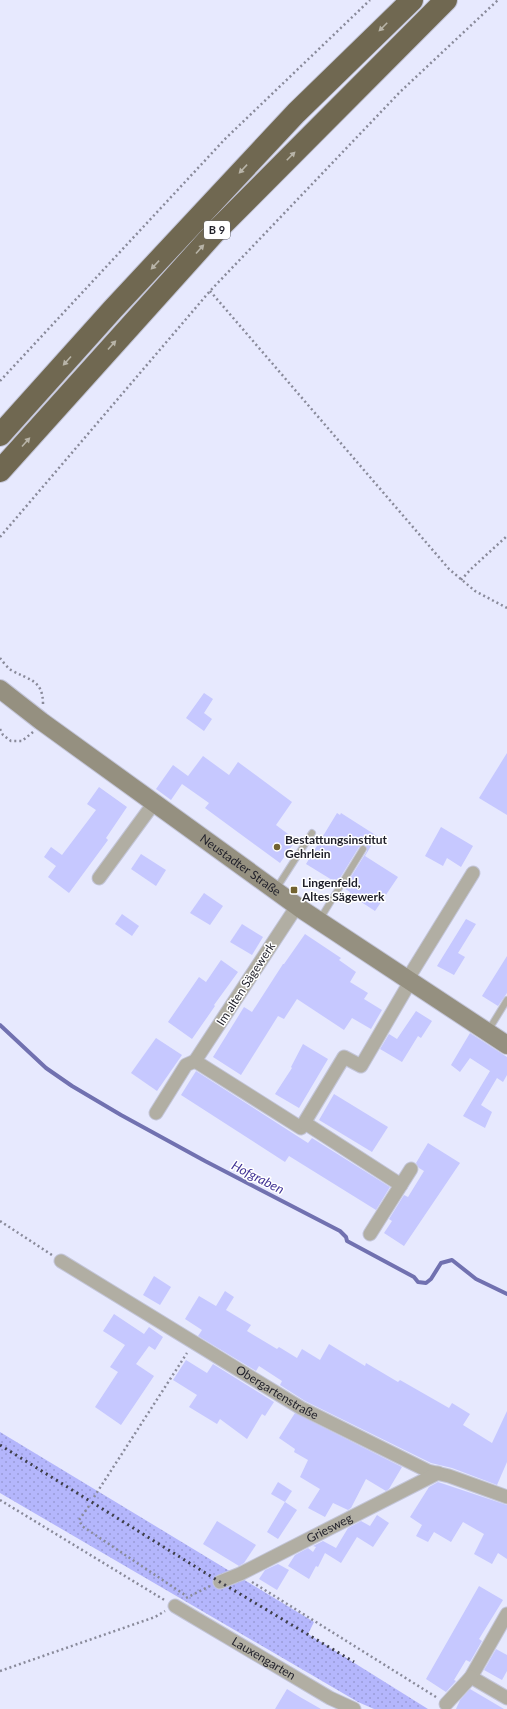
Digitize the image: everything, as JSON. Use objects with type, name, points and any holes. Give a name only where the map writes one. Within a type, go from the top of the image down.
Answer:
[{"type":"highway","name":"B 9","points":[[0,435],[119,303],[296,113],[412,0]]},
{"type":"highway","name":"B 9","points":[[0,471],[215,232],[446,0]]},
{"type":"main road","name":"Neustadter Straße","points":[[0,689],[297,906],[408,981],[507,1045]]},
{"type":"street","points":[[99,878],[154,803]]},
{"type":"street","points":[[195,1061],[301,1128],[344,1057],[361,1066],[408,981],[473,873]]},
{"type":"street","name":"Im alten Sägewerk","points":[[156,1113],[186,1065],[195,1061],[297,906]]},
{"type":"street","points":[[305,1123],[401,1185]]},
{"type":"street","points":[[370,1234],[411,1169]]},
{"type":"street","name":"Obergartenstraße","points":[[61,1260],[301,1408],[428,1471],[438,1473],[507,1497]]},
{"type":"street","name":"Griesweg","points":[[220,1582],[240,1574],[438,1473]]},
{"type":"street","name":"Lauxengarten","points":[[175,1606],[330,1698],[354,1709]]},
{"type":"street","points":[[446,1704],[471,1677],[507,1614]]},
{"type":"street","points":[[471,1677],[507,1698]]},
{"type":"lane","points":[[275,890],[312,833]]},
{"type":"lane","points":[[319,921],[363,849]]},
{"type":"lane","points":[[488,1032],[507,1000]]},
{"type":"path","points":[[0,381],[225,139],[370,0]]},
{"type":"path","points":[[0,537],[210,291],[400,92],[498,0]]},
{"type":"path","points":[[210,291],[449,569],[475,591],[507,608]]},
{"type":"path","points":[[461,580],[507,536]]},
{"type":"path","points":[[0,1222],[61,1260]]},
{"type":"path","points":[[94,1497],[194,1342]]},
{"type":"path","points":[[0,1500],[175,1606]]},
{"type":"path","points":[[89,1506],[79,1520],[82,1526],[187,1597]]},
{"type":"path","points":[[240,1574],[446,1704]]},
{"type":"path","points":[[0,1671],[155,1617],[175,1606],[187,1597],[220,1582]]},
{"type":"shaded area","points":[[0,1432],[314,1622],[308,1634],[428,1709],[374,1709],[358,1702],[0,1493]]},
{"type":"building","points":[[204,693],[213,699],[204,713],[212,719],[204,731],[186,718]]},
{"type":"building","points":[[507,753],[507,815],[479,798]]},
{"type":"building","points":[[203,756],[229,775],[238,762],[292,802],[276,825],[296,840],[280,863],[205,808],[209,803],[182,784],[171,800],[156,789],[173,765],[188,776]]},
{"type":"building","points":[[99,787],[127,807],[106,838],[108,840],[69,893],[48,877],[56,866],[44,857],[51,847],[62,855],[96,810],[87,804]]},
{"type":"building","points":[[337,813],[340,815],[341,813],[377,836],[365,856],[398,877],[375,911],[349,894],[350,892],[344,888],[367,851],[366,845],[359,847],[337,883],[306,864]]},
{"type":"building","points":[[441,827],[473,846],[461,867],[447,858],[443,866],[425,856]]},
{"type":"building","points":[[141,854],[166,870],[156,886],[131,869]]},
{"type":"building","points":[[204,893],[223,906],[210,925],[190,913]]},
{"type":"building","points":[[122,914],[139,926],[132,936],[115,924]]},
{"type":"building","points":[[466,919],[476,924],[458,953],[465,957],[454,975],[437,966]]},
{"type":"building","points":[[242,924],[263,937],[252,955],[230,942]]},
{"type":"building","points":[[305,934],[341,958],[339,960],[356,972],[350,982],[368,993],[364,999],[382,1010],[371,1029],[352,1018],[344,1030],[297,999],[284,1019],[278,1016],[241,1075],[213,1057],[244,1007],[252,1012],[283,964]]},
{"type":"building","points":[[507,956],[507,993],[498,1006],[482,996]]},
{"type":"building","points":[[221,960],[238,972],[192,1039],[168,1022],[199,977],[206,982]]},
{"type":"building","points":[[416,1011],[432,1021],[421,1038],[418,1036],[402,1062],[380,1049],[389,1034],[397,1039]]},
{"type":"building","points":[[470,1033],[507,1057],[507,1075],[503,1082],[497,1078],[481,1105],[492,1112],[485,1128],[463,1116],[490,1071],[470,1058],[460,1072],[451,1065]]},
{"type":"building","points":[[156,1038],[182,1055],[157,1091],[131,1073]]},
{"type":"building","points":[[303,1044],[328,1059],[299,1108],[275,1094],[292,1068],[291,1067]]},
{"type":"building","points":[[196,1071],[308,1143],[312,1138],[390,1187],[376,1210],[289,1156],[285,1162],[181,1095]]},
{"type":"building","points":[[334,1094],[388,1127],[372,1152],[319,1120]]},
{"type":"building","points":[[428,1143],[460,1163],[404,1246],[384,1233],[392,1221],[389,1219],[404,1195],[408,1197],[424,1171],[419,1168],[416,1163]]},
{"type":"building","points":[[154,1276],[171,1287],[160,1305],[143,1295]]},
{"type":"building","points":[[225,1291],[234,1297],[226,1310],[251,1325],[247,1331],[277,1349],[279,1347],[297,1358],[302,1349],[320,1360],[329,1344],[365,1366],[366,1363],[398,1382],[400,1380],[449,1408],[452,1403],[470,1414],[463,1425],[492,1443],[507,1411],[507,1462],[497,1485],[452,1468],[431,1463],[305,1401],[280,1385],[282,1381],[259,1366],[256,1371],[198,1336],[202,1330],[185,1319],[199,1296],[216,1306]]},
{"type":"building","points":[[114,1314],[144,1334],[149,1327],[163,1337],[155,1350],[149,1346],[136,1364],[154,1376],[121,1425],[95,1407],[118,1372],[110,1367],[125,1345],[103,1331]]},
{"type":"building","points":[[186,1360],[207,1373],[213,1364],[274,1402],[265,1416],[262,1414],[247,1439],[220,1419],[217,1424],[189,1407],[197,1395],[173,1380]]},
{"type":"building","points":[[295,1413],[402,1467],[389,1489],[386,1491],[366,1479],[351,1508],[348,1510],[333,1503],[325,1517],[308,1508],[320,1489],[300,1477],[308,1460],[294,1452],[295,1449],[279,1438]]},
{"type":"building","points":[[278,1482],[292,1491],[285,1502],[271,1494]]},
{"type":"building","points":[[438,1482],[507,1505],[507,1559],[498,1553],[492,1564],[474,1554],[484,1534],[463,1522],[451,1542],[434,1532],[428,1542],[416,1536],[422,1525],[410,1517],[429,1487]]},
{"type":"building","points":[[285,1502],[297,1510],[278,1539],[267,1532]]},
{"type":"building","points":[[377,1515],[389,1523],[373,1547],[357,1537],[341,1563],[325,1553],[318,1567],[316,1566],[309,1579],[288,1566],[295,1555],[308,1548],[313,1552],[316,1547],[313,1546],[323,1541],[336,1548],[348,1528],[361,1521],[370,1526]]},
{"type":"building","points":[[217,1521],[256,1545],[244,1563],[239,1566],[203,1544]]},
{"type":"building","points":[[278,1564],[289,1570],[277,1590],[259,1579],[265,1570]]},
{"type":"building","points":[[479,1586],[503,1600],[479,1639],[482,1641],[470,1662],[466,1660],[454,1680],[456,1681],[446,1692],[426,1679]]},
{"type":"building","points":[[496,1649],[507,1655],[507,1671],[502,1680],[484,1670]]},
{"type":"building","points":[[287,1689],[300,1697],[321,1709],[275,1709]]},
{"type":"building","points":[[470,1689],[504,1709],[456,1709],[460,1700]]},
{"type":"waterway","name":"Hofgraben","points":[[0,1025],[46,1068],[72,1086],[205,1161],[340,1231],[346,1237],[347,1241],[414,1277],[418,1282],[426,1283],[431,1279],[441,1263],[452,1260],[476,1279],[507,1294]]},
{"type":"railway","points":[[0,1445],[220,1582],[354,1662]]},
{"type":"place","name":"Bestattungsinstitut Gehrlein","points":[[277,847]]},
{"type":"place","name":"Lingenfeld, Altes Sägewerk","points":[[294,890]]}]
